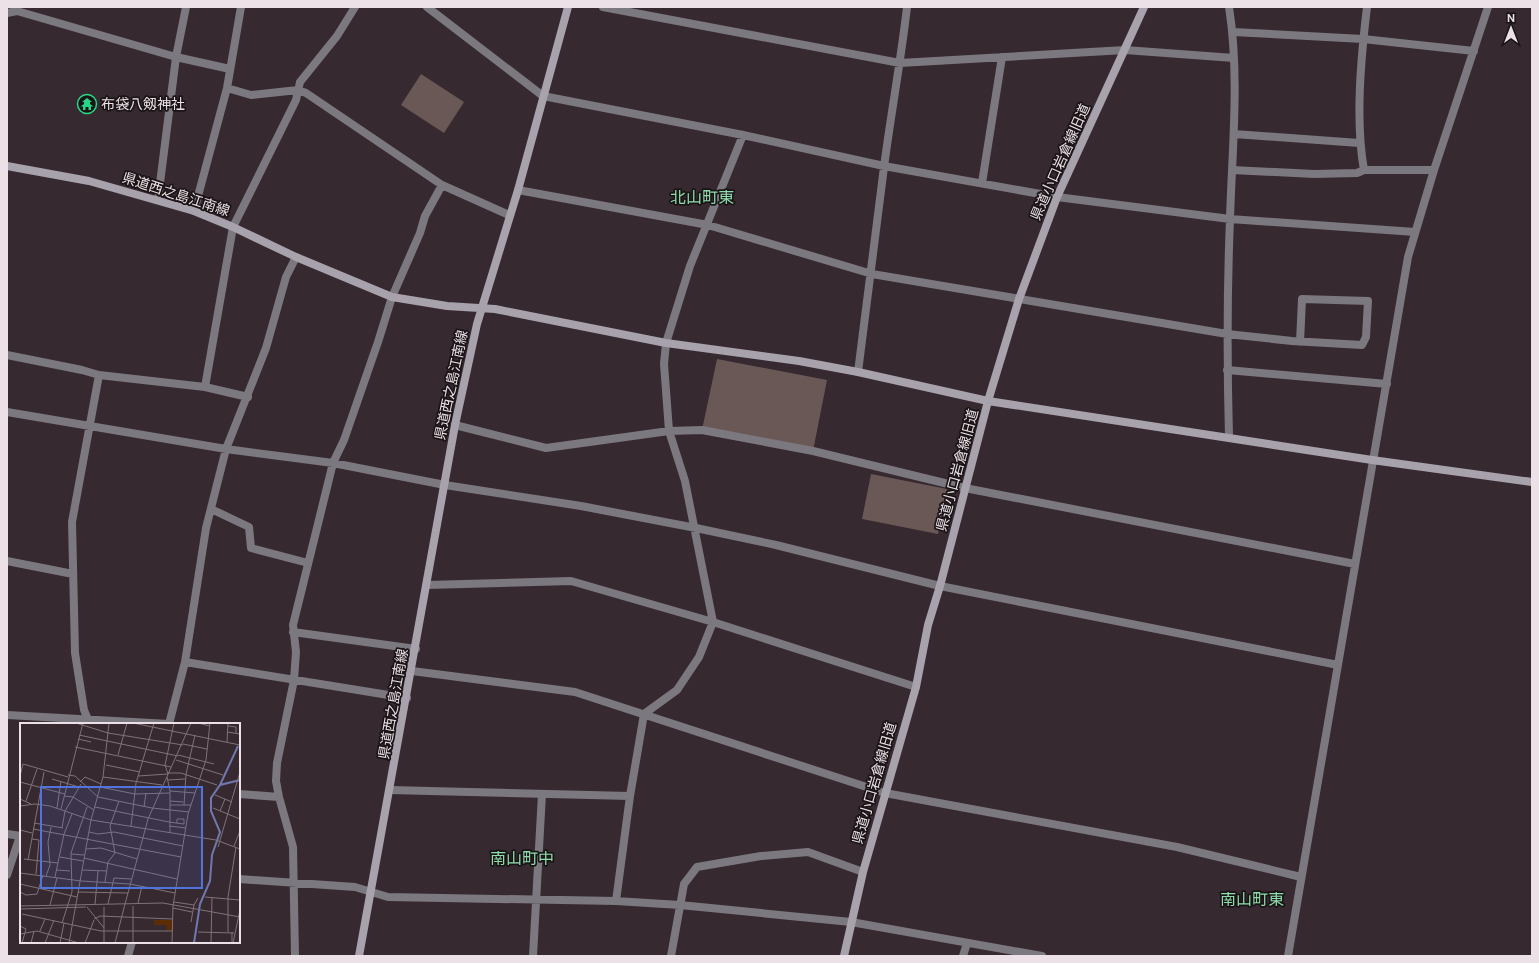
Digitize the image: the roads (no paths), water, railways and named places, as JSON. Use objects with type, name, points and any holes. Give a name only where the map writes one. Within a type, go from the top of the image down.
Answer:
[{"type":"street","points":[[8,7],[7,13],[17,11],[176,57],[230,68]]},
{"type":"street","points":[[158,199],[176,57],[186,7]]},
{"type":"street","points":[[194,211],[227,88],[241,7]]},
{"type":"street","points":[[205,387],[233,227],[296,100],[300,82],[337,36],[355,7]]},
{"type":"street","points":[[427,7],[543,96],[743,135],[884,166],[1057,197],[1230,219],[1415,232]]},
{"type":"street","points":[[568,7],[518,190],[509,214],[480,309],[495,309],[666,343],[799,361],[858,372],[988,401],[1372,460],[1532,482]]},
{"type":"street","points":[[603,7],[900,63],[1124,50],[1234,58]]},
{"type":"street","points":[[858,372],[872,274],[884,166],[907,7]]},
{"type":"street","name":"県道小口岩倉線旧道","points":[[844,956],[863,872],[916,687],[928,625],[940,586],[988,401],[1019,299],[1057,197],[1144,7]]},
{"type":"street","points":[[1229,7],[1233,32],[1234,58],[1234,134],[1227,334],[1229,437]]},
{"type":"street","points":[[1364,170],[1359,143],[1363,39],[1367,7]]},
{"type":"street","points":[[1288,956],[1408,257],[1434,170],[1488,7]]},
{"type":"street","points":[[1233,32],[1363,39],[1474,51]]},
{"type":"street","points":[[982,183],[1002,57]]},
{"type":"street","points":[[227,88],[251,96],[298,90],[306,93],[442,185],[509,214]]},
{"type":"street","points":[[1234,134],[1359,143]]},
{"type":"street","points":[[616,901],[630,796],[644,714],[677,690],[699,657],[713,622],[696,528],[685,481],[669,431],[664,364],[666,343],[690,266],[708,225],[743,135]]},
{"type":"street","name":"県道西之島江南線","points":[[7,166],[89,181],[158,199],[194,211],[233,227],[296,257],[392,297],[480,309],[455,425],[360,956]]},
{"type":"street","points":[[1232,170],[1314,174],[1357,173],[1364,170],[1434,170]]},
{"type":"street","points":[[295,956],[293,847],[279,797],[277,763],[294,680],[296,652],[292,624],[333,463],[349,425],[392,297],[420,233],[425,216],[442,185]]},
{"type":"street","points":[[518,190],[708,225],[872,274],[1227,334],[1300,342],[1362,345],[1366,338],[1368,301],[1302,299],[1300,342]]},
{"type":"street","points":[[169,723],[186,662],[206,528],[226,449],[266,348],[286,277],[296,257]]},
{"type":"street","points":[[7,355],[82,370],[99,375],[205,387],[248,396]]},
{"type":"street","points":[[1227,370],[1387,384]]},
{"type":"street","points":[[89,722],[84,710],[75,653],[72,522],[99,375]]},
{"type":"street","points":[[7,412],[226,449],[333,463],[445,485],[581,506],[776,545],[940,586],[1338,664]]},
{"type":"street","points":[[455,425],[546,448],[669,431],[702,430],[813,451],[965,488],[1355,564]]},
{"type":"street","points":[[211,509],[249,527],[251,548],[308,563]]},
{"type":"street","points":[[7,561],[73,574]]},
{"type":"street","points":[[427,584],[571,581],[713,622],[916,687]]},
{"type":"street","points":[[293,632],[416,649]]},
{"type":"street","points":[[186,662],[407,698]]},
{"type":"street","points":[[412,672],[574,692],[885,793],[1177,846],[1301,877]]},
{"type":"street","points":[[7,715],[89,722],[129,723]]},
{"type":"street","points":[[390,790],[630,796]]},
{"type":"street","points":[[240,794],[279,797]]},
{"type":"street","points":[[533,956],[542,794]]},
{"type":"street","points":[[7,834],[20,836]]},
{"type":"street","points":[[7,875],[20,839]]},
{"type":"street","points":[[671,956],[684,884],[697,867],[761,856],[808,852],[863,872]]},
{"type":"street","points":[[240,879],[355,887],[388,897],[616,901],[680,905],[851,922],[1042,956]]},
{"type":"street","points":[[128,956],[132,943]]},
{"type":"street","points":[[963,956],[967,943]]},
{"type":"place","name":"布袋八剱神社","points":[[87,104]]},
{"type":"district","name":"北山町東","points":[[702,197]]},
{"type":"district","name":"南山町中","points":[[522,858]]},
{"type":"district","name":"南山町東","points":[[1252,899]]}]
